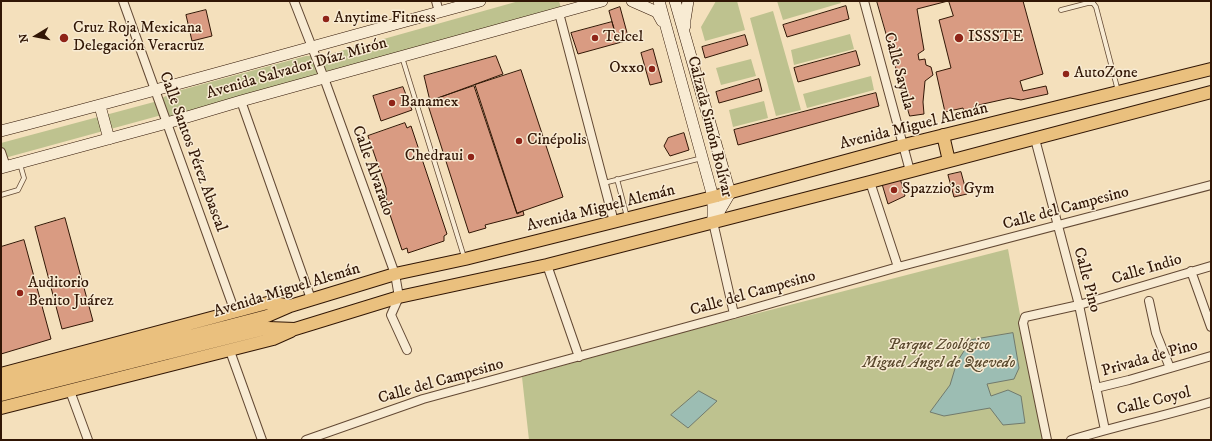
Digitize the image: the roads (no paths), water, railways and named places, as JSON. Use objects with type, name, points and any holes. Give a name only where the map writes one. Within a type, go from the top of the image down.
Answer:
[{"type":"main road","name":"Avenida Salvador Díaz Mirón","points":[[1,132],[156,91],[311,46],[438,6],[480,1]]},
{"type":"main road","name":"Avenida Salvador Díaz Mirón","points":[[3,167],[167,123],[602,1]]},
{"type":"main road","points":[[632,1],[657,12],[666,28]]},
{"type":"main road","name":"Calzada Simón Bolívar","points":[[659,1],[713,197],[713,222]]},
{"type":"main road","name":"Calzada Simón Bolívar","points":[[675,1],[730,193],[713,222]]},
{"type":"main road","points":[[686,38],[685,20],[688,1]]},
{"type":"main road","name":"Avenida Miguel Alemán","points":[[1,395],[74,371],[267,316],[311,299],[394,274],[465,259],[628,219],[730,193],[904,145],[1211,69]]},
{"type":"main road","name":"Avenida Miguel Alemán","points":[[1,385],[74,371],[268,328],[295,329],[399,297],[547,265],[1211,92]]},
{"type":"main road","points":[[100,106],[109,139]]},
{"type":"main road","points":[[943,135],[949,161]]},
{"type":"main road","points":[[1,374],[271,302],[290,306]]},
{"type":"main road","points":[[1,408],[230,351],[273,339],[295,329]]},
{"type":"street","name":"Calle Santos Pérez Abascal","points":[[123,1],[235,312]]},
{"type":"street","name":"Calle Alvarado","points":[[294,1],[324,78],[394,274],[399,297]]},
{"type":"street","name":"Calle Sayula","points":[[864,1],[910,171]]},
{"type":"street","points":[[559,13],[614,222]]},
{"type":"street","points":[[241,101],[311,299]]},
{"type":"street","name":"Calle Pino","points":[[1035,139],[1079,305],[1105,430]]},
{"type":"street","points":[[1,152],[3,167]]},
{"type":"street","points":[[870,182],[898,267]]},
{"type":"street","name":"Calle del Campesino","points":[[306,440],[423,399],[734,314],[898,267],[1211,186]]},
{"type":"street","points":[[713,222],[734,314]]},
{"type":"street","points":[[547,265],[579,357]]},
{"type":"street","name":"Calle Indio","points":[[1047,440],[1023,319],[1025,317],[1079,305],[1211,266]]},
{"type":"street","points":[[1191,271],[1211,327]]},
{"type":"street","points":[[399,297],[391,316],[407,350]]},
{"type":"street","points":[[1149,301],[1156,333],[1170,368]]},
{"type":"street","points":[[230,351],[262,440]]},
{"type":"street","name":"Privada de Pino","points":[[1096,388],[1211,356]]},
{"type":"street","points":[[70,391],[88,440]]},
{"type":"street","name":"Calle Coyol","points":[[1071,440],[1211,402]]},
{"type":"lane","points":[[1061,10],[1088,3],[1093,3],[1096,7],[1118,92]]},
{"type":"lane","points":[[401,57],[465,259]]},
{"type":"lane","points":[[604,183],[702,158]]},
{"type":"lane","points":[[1,195],[18,190],[24,178],[19,163]]},
{"type":"lane","points":[[618,179],[628,219]]},
{"type":"water","points":[[1013,333],[1019,368],[1014,379],[987,384],[991,396],[1008,390],[1021,396],[1025,423],[1003,425],[990,408],[944,416],[930,412],[950,385],[957,362],[971,340]]},
{"type":"water","points":[[699,391],[717,401],[688,428],[671,415]]},
{"type":"place","name":"Anytime Fitness","points":[[326,19]]},
{"type":"place","name":"Cruz Roja Mexicana Delegación Veracruz","points":[[64,38]]},
{"type":"place","name":"Telcel","points":[[595,38]]},
{"type":"place","name":"ISSSTE","points":[[959,38]]},
{"type":"place","name":"Oxxo","points":[[652,69]]},
{"type":"place","name":"AutoZone","points":[[1066,74]]},
{"type":"place","name":"Banamex","points":[[392,103]]},
{"type":"place","name":"Cinépolis","points":[[519,141]]},
{"type":"place","name":"Chedraui","points":[[471,157]]},
{"type":"place","name":"Spazzio's Gym","points":[[894,190]]},
{"type":"place","name":"Auditorio Benito Juárez","points":[[20,293]]},
{"type":"park label","name":"Parque Zoológico Miguel Ángel de Quevedo","points":[[939,355]]}]
